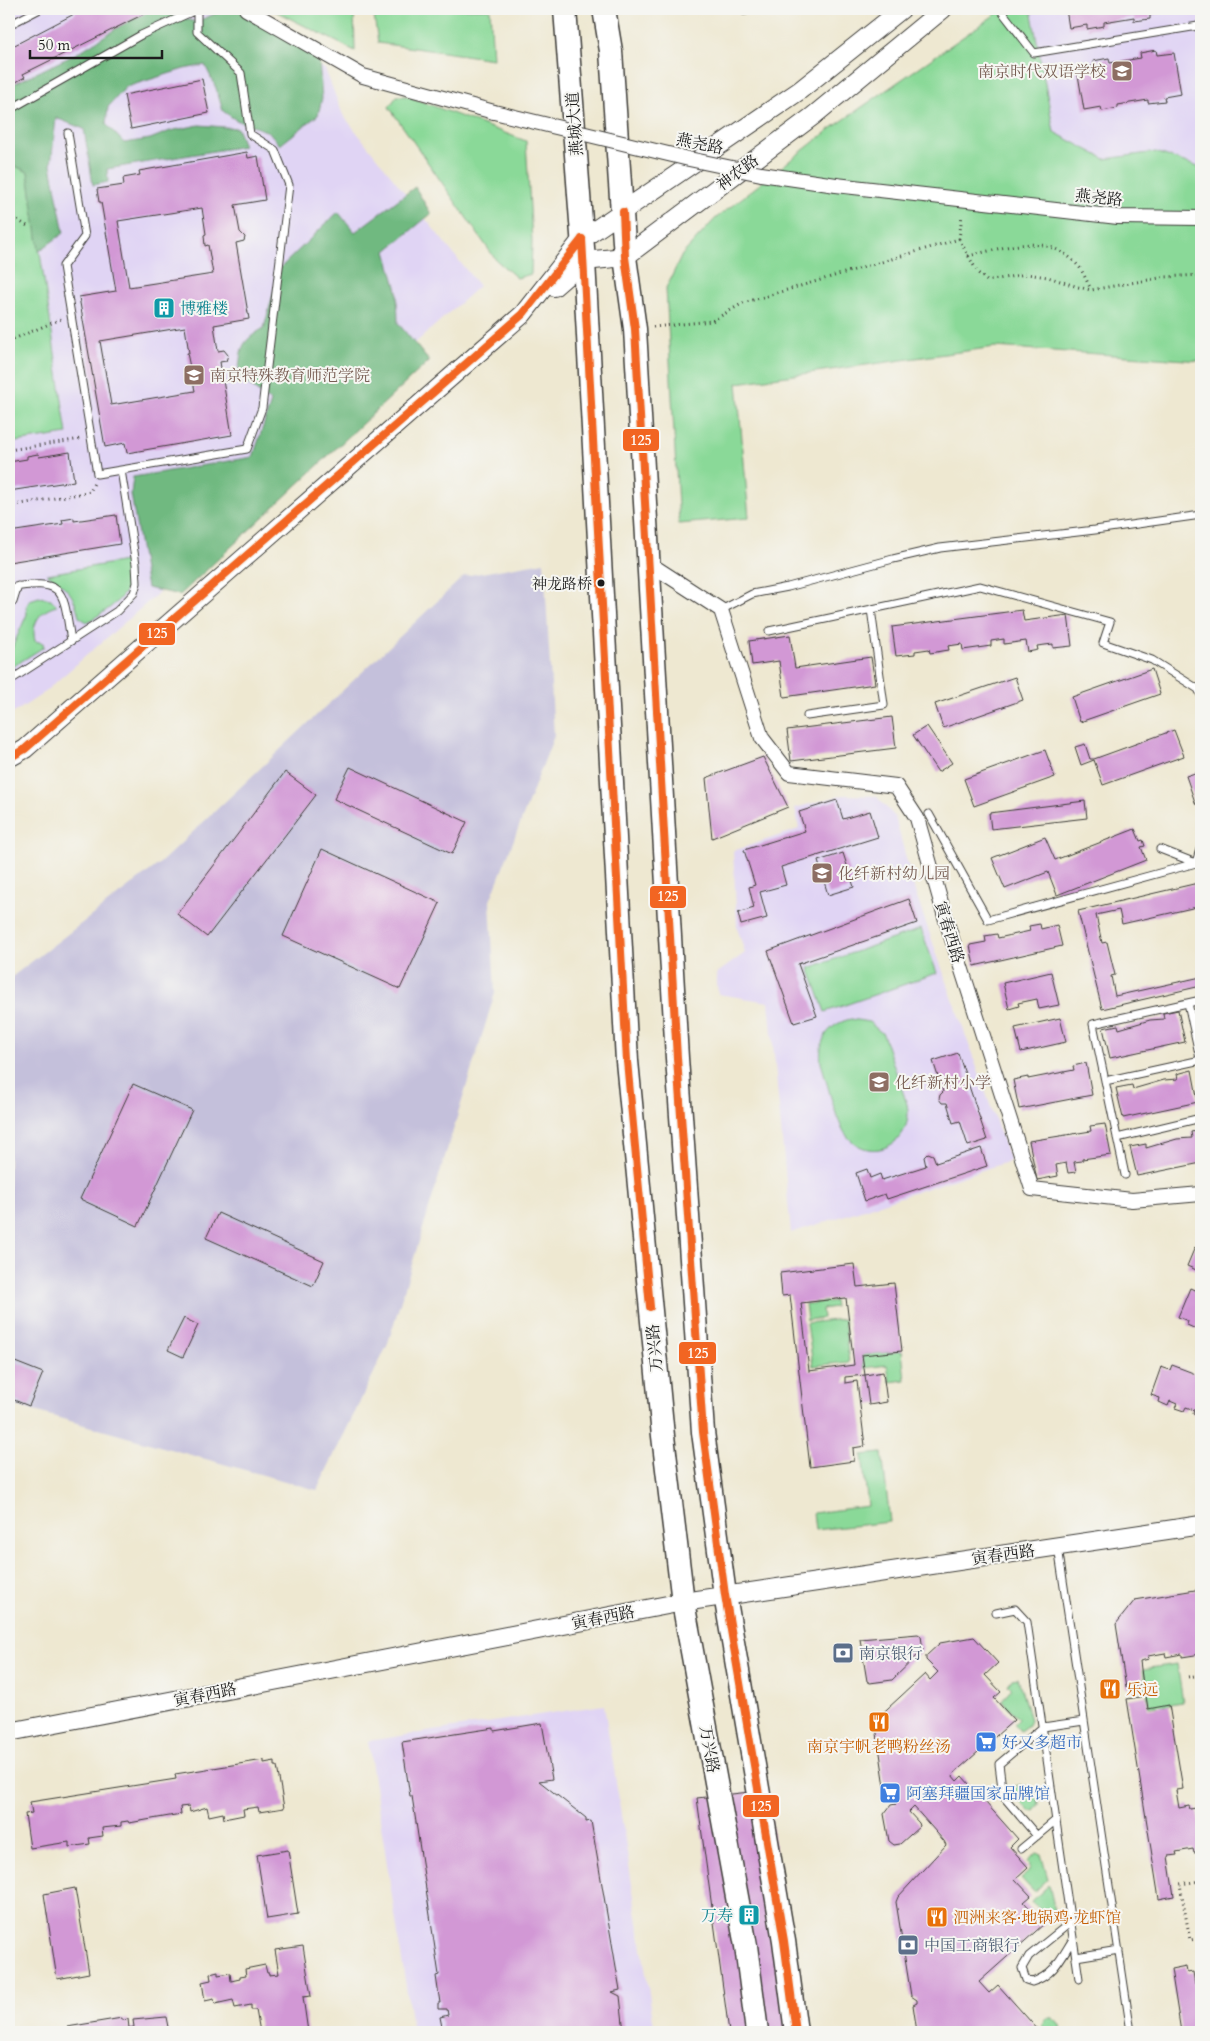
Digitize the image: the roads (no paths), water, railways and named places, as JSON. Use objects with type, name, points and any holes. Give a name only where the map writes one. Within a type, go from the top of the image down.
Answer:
[{"type":"main road","name":"燕城大道","points":[[565,9],[582,239]]},
{"type":"main road","points":[[604,9],[611,52],[625,257],[635,329],[687,1216],[703,1432],[725,1595],[784,1941],[796,2032]]},
{"type":"main road","name":"万兴路","points":[[582,239],[627,1061],[663,1436],[683,1602],[746,1946],[758,2032]]},
{"type":"street","name":"燕尧路","points":[[246,9],[363,76],[494,112],[689,159],[761,174],[836,185],[1118,217],[1201,218]]},
{"type":"street","name":"神农路","points":[[523,314],[582,239],[799,91],[902,9]]},
{"type":"street","name":"神农路","points":[[625,257],[813,116],[943,9]]},
{"type":"street","points":[[584,261],[625,257]]},
{"type":"street","name":"神农路","points":[[9,758],[25,749],[584,261]]},
{"type":"street","points":[[650,564],[721,610]]},
{"type":"street","name":"寅春西路","points":[[721,610],[762,738],[789,774],[896,786],[917,818],[946,920],[1032,1189],[1132,1200],[1201,1194]]},
{"type":"street","name":"寅春西路","points":[[9,1732],[683,1602],[1201,1525]]},
{"type":"lane","points":[[9,25],[40,9]]},
{"type":"lane","points":[[9,110],[141,35],[197,9],[197,32],[241,73],[250,134],[275,150],[289,185],[262,408],[247,449],[98,474],[63,266],[84,236],[68,133]]},
{"type":"lane","points":[[739,9],[744,11],[759,9]]},
{"type":"lane","points":[[1000,9],[1034,54],[1198,26]]},
{"type":"lane","points":[[9,681],[117,611],[134,593],[138,583],[136,564],[121,470]]},
{"type":"lane","points":[[721,610],[752,594],[788,587],[893,558],[940,548],[1095,530],[1201,515]]},
{"type":"lane","points":[[9,588],[34,584],[52,586],[64,599],[72,641]]},
{"type":"lane","points":[[13,602],[18,586]]},
{"type":"lane","points":[[768,631],[980,586],[1110,622],[1103,643],[1152,660],[1198,689],[1201,695]]},
{"type":"lane","points":[[807,716],[884,705],[871,609]]},
{"type":"lane","points":[[929,814],[988,920],[1199,864]]},
{"type":"lane","points":[[1199,864],[1201,846]]},
{"type":"lane","points":[[1160,850],[1199,864]]},
{"type":"lane","points":[[1125,1175],[1092,1024],[1201,1000]]},
{"type":"lane","points":[[1105,1080],[1201,1061],[1188,1003]]},
{"type":"lane","points":[[1117,1138],[1201,1118]]},
{"type":"lane","points":[[1058,1546],[1131,2032]]},
{"type":"lane","points":[[996,1613],[1014,1609],[1027,1622],[1079,1979]]},
{"type":"lane","points":[[1037,1836],[1003,1796],[999,1764],[1043,1727],[1084,1721]]},
{"type":"lane","points":[[1021,1849],[1056,1820]]},
{"type":"lane","points":[[1071,1922],[1029,1956],[1022,1968],[1026,1980],[1032,1982],[1043,1979],[1055,1968],[1073,1939]]},
{"type":"lane","points":[[1076,1957],[1119,1950]]},
{"type":"place","name":"南京时代双语学校","points":[[1122,71]]},
{"type":"place","name":"博雅楼","points":[[164,308]]},
{"type":"place","name":"南京特殊教育师范学院","points":[[194,375]]},
{"type":"place","name":"神龙路桥","points":[[601,583]]},
{"type":"place","name":"化纤新村幼儿园","points":[[822,873]]},
{"type":"place","name":"化纤新村小学","points":[[879,1082]]},
{"type":"place","name":"南京银行","points":[[843,1653]]},
{"type":"place","name":"乐远","points":[[1110,1689]]},
{"type":"place","name":"南京宇帆老鸭粉丝汤","points":[[879,1722]]},
{"type":"place","name":"好又多超市","points":[[986,1742]]},
{"type":"place","name":"阿塞拜疆国家品牌馆","points":[[890,1793]]},
{"type":"place","name":"万寿","points":[[749,1915]]},
{"type":"place","name":"泗洲来客·地锅鸡·龙虾馆","points":[[937,1917]]},
{"type":"place","name":"中国工商银行","points":[[908,1945]]}]
